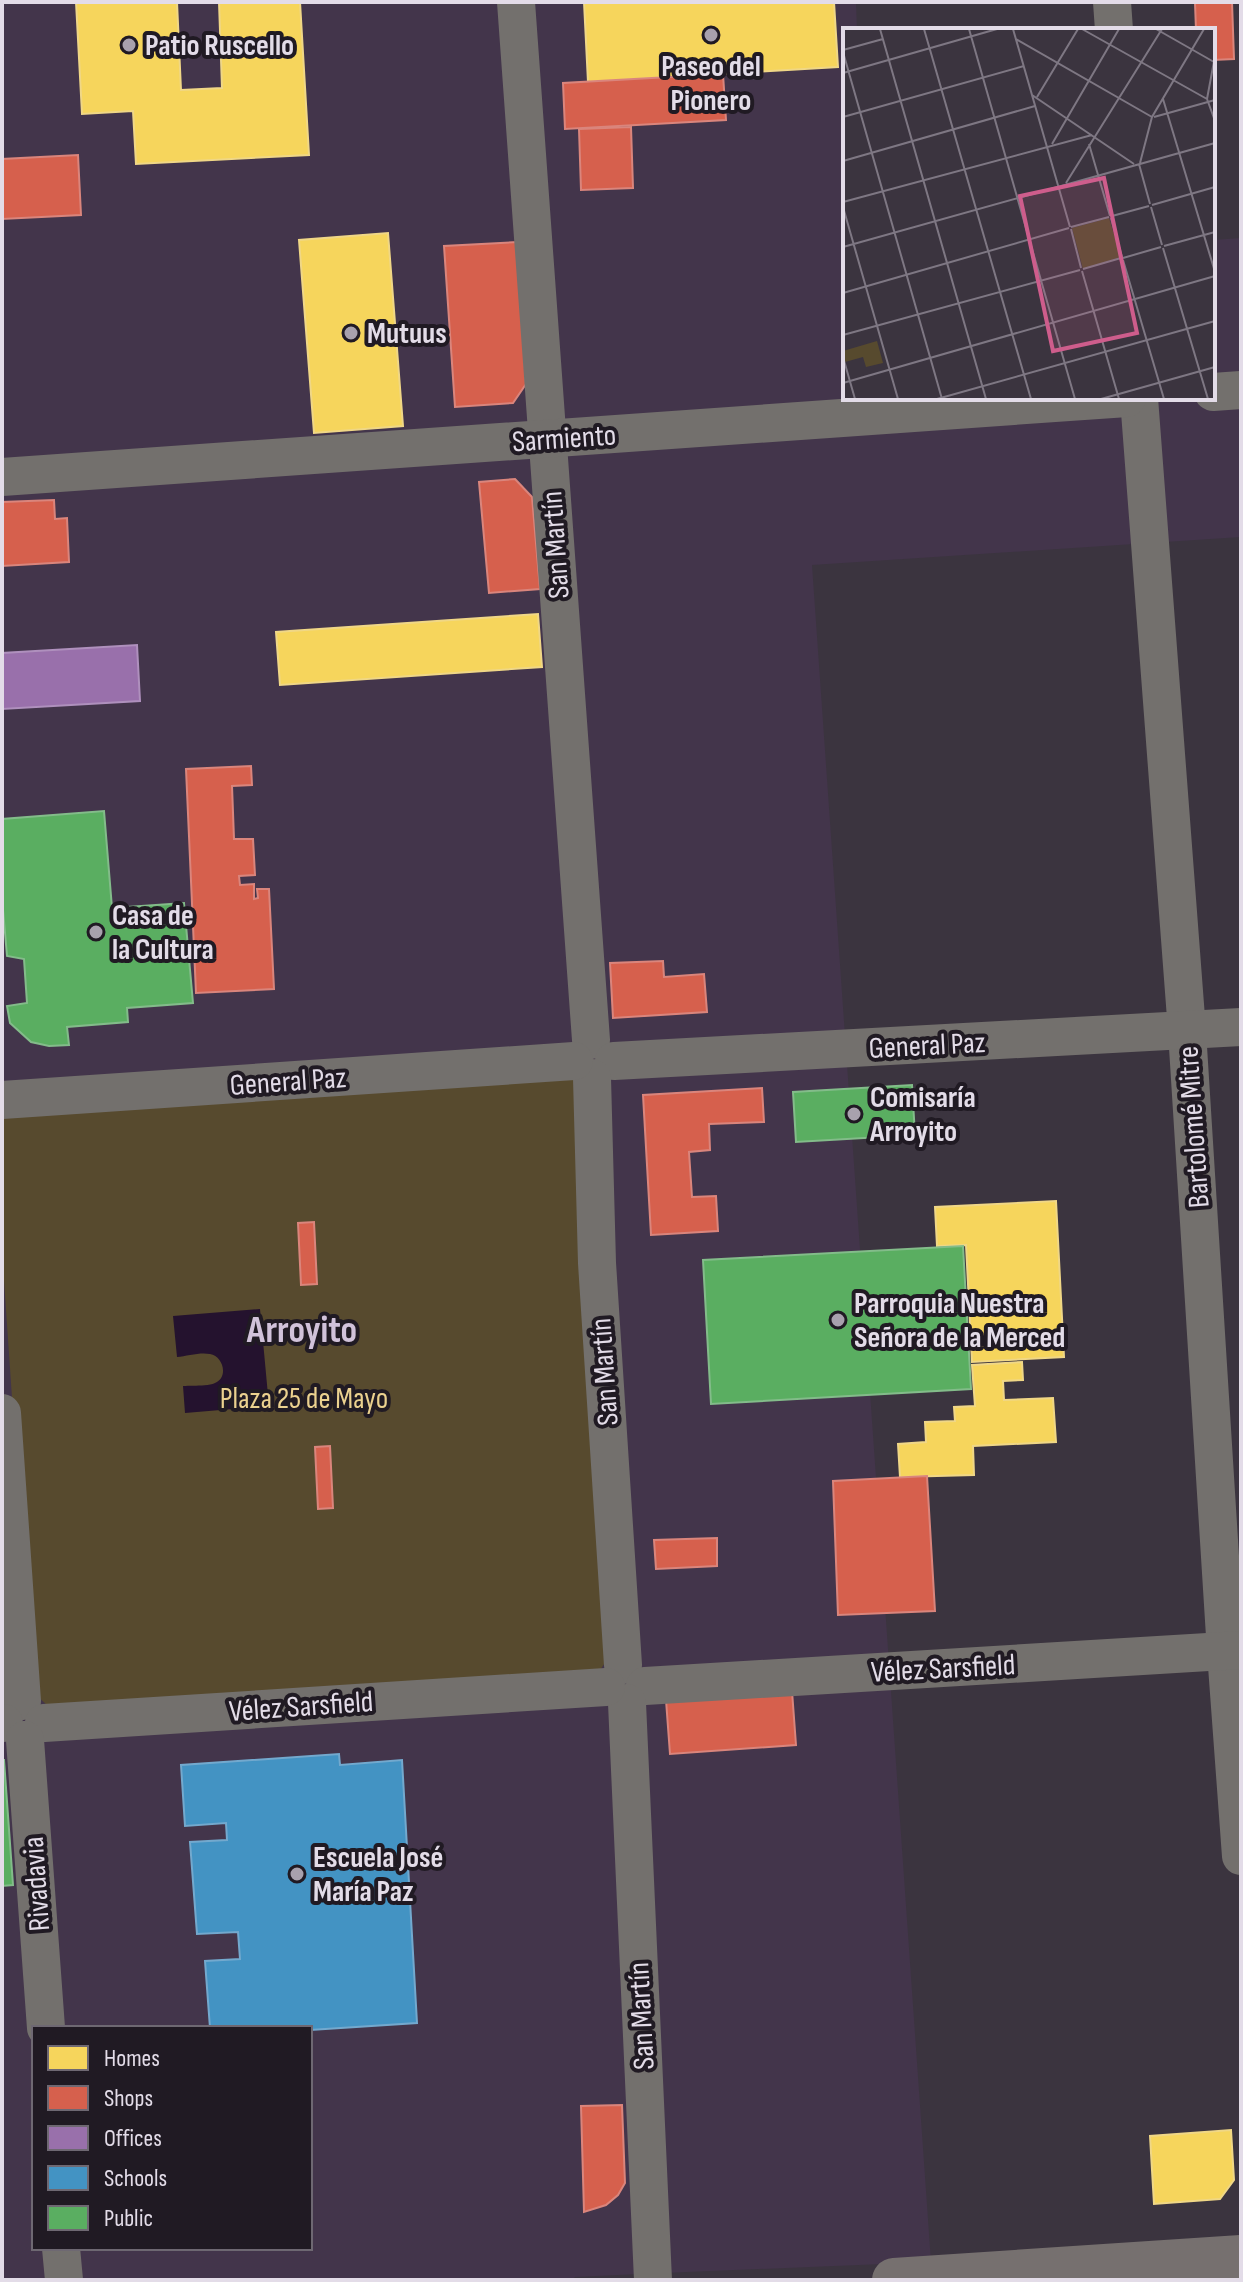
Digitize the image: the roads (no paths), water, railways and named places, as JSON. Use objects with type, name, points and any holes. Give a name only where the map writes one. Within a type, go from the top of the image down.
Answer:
[{"type":"main road","points":[[894,2280],[1241,2257]]},
{"type":"street","name":"San Martín","points":[[516,2],[593,1060],[597,1263],[625,1685],[653,2280]]},
{"type":"street","points":[[1112,2],[1114,28]]},
{"type":"street","points":[[1215,392],[1241,390]]},
{"type":"street","name":"Sarmiento","points":[[2,477],[1099,400]]},
{"type":"street","name":"Bartolomé Mitre","points":[[1139,400],[1233,1651],[1241,1856]]},
{"type":"street","name":"General Paz","points":[[2,1100],[593,1060],[1241,1027]]},
{"type":"street","name":"Rivadavia","points":[[2,1413],[19,1722],[46,2026]]},
{"type":"street","name":"Vélez Sarsfield","points":[[19,1722],[1233,1651]]},
{"type":"street","points":[[61,2250],[64,2280]]},
{"type":"place","name":"Paseo del Pionero","points":[[711,35]]},
{"type":"place","name":"Patio Ruscello","points":[[129,45]]},
{"type":"place","name":"Mutuus","points":[[351,333]]},
{"type":"place","name":"Casa de la Cultura","points":[[96,932]]},
{"type":"place","name":"Comisaría Arroyito","points":[[854,1114]]},
{"type":"place","name":"Parroquia Nuestra Señora de la Merced","points":[[838,1320]]},
{"type":"place","name":"Escuela José María Paz","points":[[297,1874]]},
{"type":"district","name":"Arroyito","points":[[302,1329]]},
{"type":"park label","name":"Plaza 25 de Mayo","points":[[304,1398]]}]
